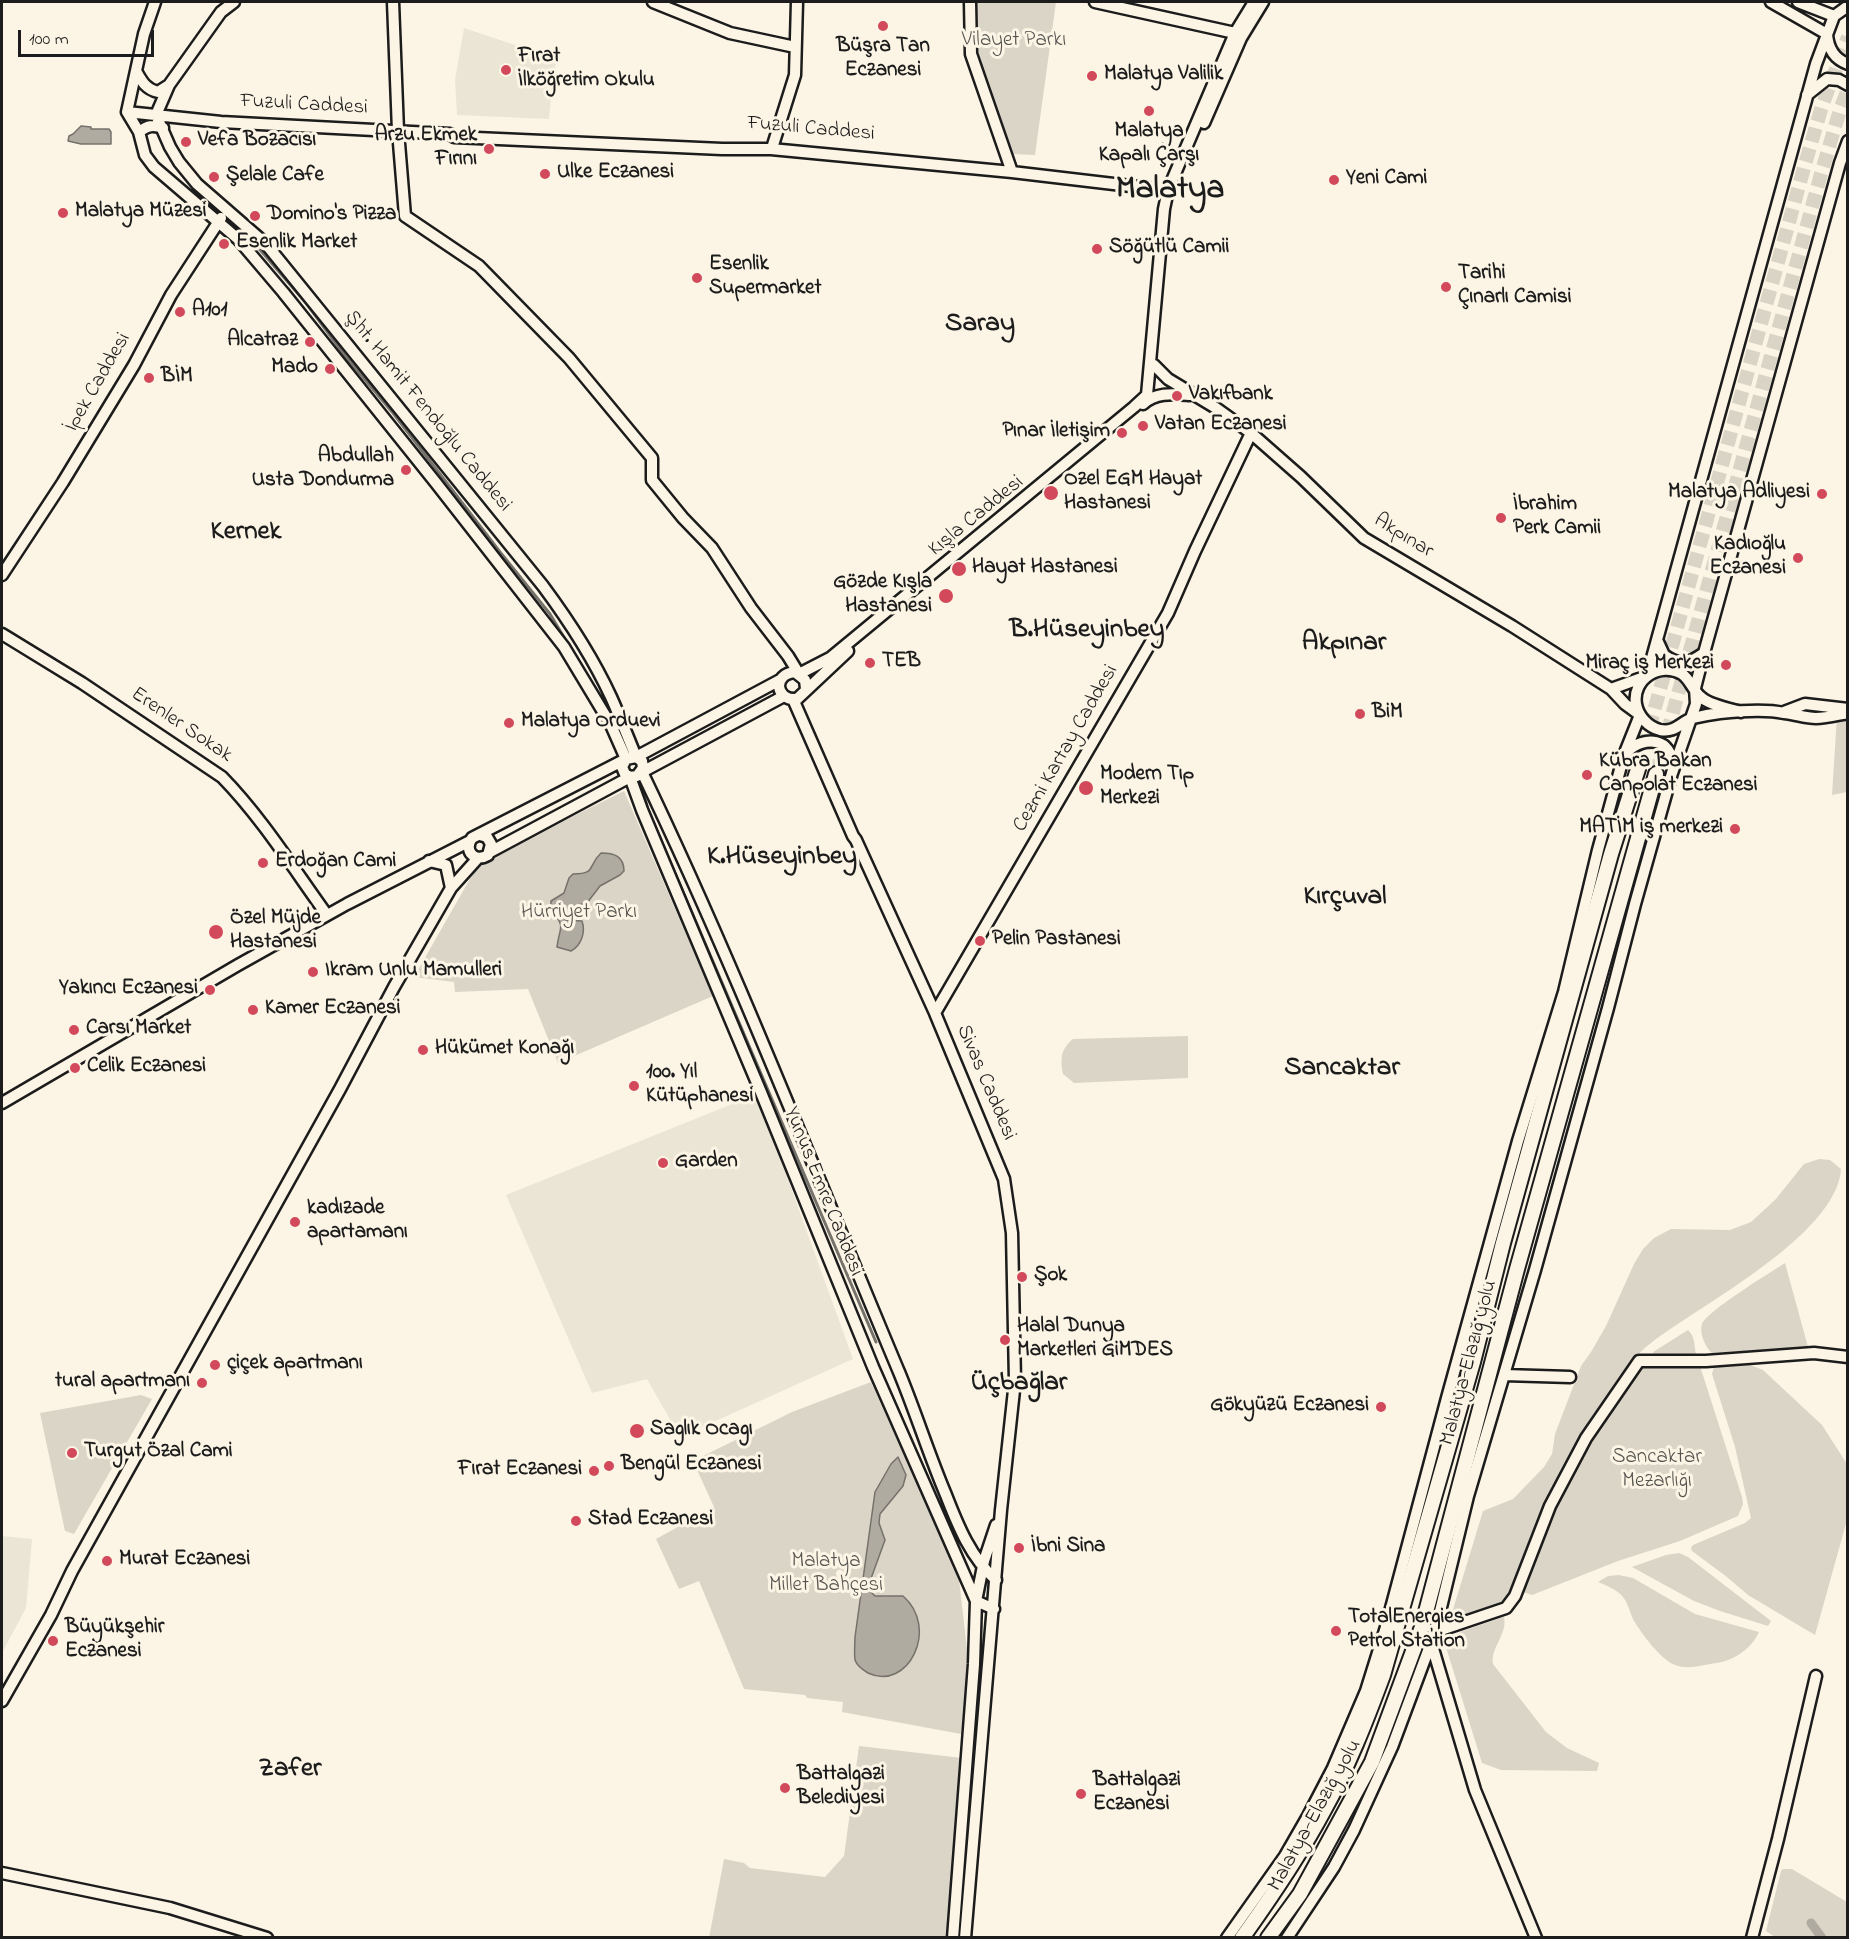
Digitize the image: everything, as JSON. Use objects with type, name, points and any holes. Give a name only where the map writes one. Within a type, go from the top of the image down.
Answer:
[{"type":"highway","name":"Malatya-Elazığ yolu","points":[[1242,1938],[1293,1864],[1324,1810],[1366,1719],[1383,1675],[1473,1362],[1503,1243],[1611,854],[1638,769]]},
{"type":"highway","name":"Malatya-Elazığ yolu","points":[[1268,1938],[1300,1894],[1372,1762],[1422,1627],[1517,1269],[1656,774]]},
{"type":"main road","points":[[128,112],[144,34],[155,2]]},
{"type":"main road","points":[[156,115],[169,85],[221,12],[234,2]]},
{"type":"main road","points":[[2,1701],[394,987],[451,888],[478,858],[485,857],[490,852],[630,777],[637,776],[789,698],[801,696],[806,689],[805,680],[752,608],[712,548],[683,518],[652,480],[652,458],[569,358],[478,267],[405,216],[398,130],[393,2]]},
{"type":"main road","points":[[653,2],[730,33],[795,47]]},
{"type":"main road","points":[[772,144],[795,75],[797,2]]},
{"type":"main road","points":[[970,2],[971,54],[1011,170]]},
{"type":"main road","points":[[1095,2],[1134,5],[1238,36]]},
{"type":"main road","points":[[1147,398],[1164,209],[1254,2]]},
{"type":"main road","points":[[1238,36],[1263,2]]},
{"type":"main road","points":[[1771,2],[1827,34],[1831,51],[1837,58],[1848,64]]},
{"type":"main road","points":[[1647,676],[1815,64],[1829,25],[1841,9],[1798,2]]},
{"type":"main road","points":[[136,71],[141,81],[149,89],[158,92],[169,85]]},
{"type":"main road","points":[[1807,95],[1827,79],[1839,80],[1848,85]]},
{"type":"main road","name":"Fuzuli Caddesi","points":[[128,112],[221,122],[398,130],[450,134],[454,137],[722,149],[771,149],[1011,170]]},
{"type":"main road","name":"Şht. Hamit Fendoğlu Caddesi","points":[[128,112],[139,132],[145,155],[154,167],[238,239],[436,483],[564,647],[631,758]]},
{"type":"main road","name":"Şht. Hamit Fendoğlu Caddesi","points":[[156,115],[170,147],[197,184],[266,244],[543,586],[562,612],[610,696],[631,758]]},
{"type":"main road","points":[[139,132],[147,126],[163,128]]},
{"type":"main road","name":"Fuzuli Caddesi","points":[[450,134],[454,130],[772,144],[1172,188]]},
{"type":"main road","points":[[1287,1938],[1334,1867],[1354,1830],[1392,1747],[1433,1637],[1468,1496],[1514,1344],[1672,773],[1696,704],[1695,688],[1704,653],[1848,141]]},
{"type":"main road","points":[[1147,398],[1153,384],[1156,328],[1172,188]]},
{"type":"main road","name":"İpek Caddesi","points":[[2,575],[63,482],[134,365],[171,295],[217,222],[228,210]]},
{"type":"main road","name":"Akpınar","points":[[1154,365],[1168,379],[1216,408],[1251,433],[1301,477],[1364,538],[1611,688],[1625,704],[1640,715]]},
{"type":"main road","points":[[1147,398],[1168,394],[1194,395]]},
{"type":"main road","name":"Kışla Caddesi","points":[[799,674],[830,658],[1147,398]]},
{"type":"main road","name":"Kışla Caddesi","points":[[806,689],[876,624],[1147,398]]},
{"type":"main road","name":"Cezmi Kartay Caddesi","points":[[935,1013],[1168,612],[1251,433]]},
{"type":"main road","name":"Erenler Sokak","points":[[2,634],[82,683],[222,777],[236,790],[327,915]]},
{"type":"main road","points":[[1658,642],[1664,655],[1680,663],[1690,663],[1704,653]]},
{"type":"main road","points":[[788,656],[806,663],[830,658]]},
{"type":"main road","points":[[1741,712],[1702,698],[1683,674],[1674,670],[1655,671],[1641,682],[1637,690],[1636,707],[1644,722],[1651,727],[1667,730],[1683,725],[1690,719],[1718,714],[1783,712],[1795,716],[1818,718],[1848,711]]},
{"type":"main road","points":[[2,1103],[204,984],[327,915],[780,680],[786,674],[795,672],[799,674]]},
{"type":"main road","points":[[1611,688],[1647,676]]},
{"type":"main road","points":[[780,680],[780,689],[789,698]]},
{"type":"main road","name":"Sivas Caddesi","points":[[789,698],[935,1013],[1004,1179],[1012,1233],[1015,1381],[1001,1510]]},
{"type":"main road","points":[[1227,1938],[1285,1856],[1308,1816],[1333,1768],[1366,1691],[1386,1627],[1518,1141],[1564,992],[1598,850],[1624,755],[1640,715]]},
{"type":"main road","points":[[1624,755],[1641,742],[1653,741],[1669,751],[1672,759],[1672,773]]},
{"type":"main road","points":[[630,777],[623,771],[622,764],[631,758],[642,761],[642,772]]},
{"type":"main road","name":"Yunus Emre Caddesi","points":[[642,772],[679,850],[782,1090],[906,1390],[958,1527],[983,1568],[996,1580]]},
{"type":"main road","name":"Yunus Emre Caddesi","points":[[630,777],[873,1366],[976,1601]]},
{"type":"main road","points":[[475,838],[484,835],[490,840],[490,852]]},
{"type":"main road","points":[[475,838],[470,852],[478,858]]},
{"type":"main road","points":[[429,861],[446,865],[451,888]]},
{"type":"main road","points":[[1487,1386],[1514,1344]]},
{"type":"main road","points":[[1433,1637],[1506,1608],[1511,1602],[1550,1506],[1586,1438],[1639,1361],[1706,1361],[1814,1353],[1848,1358]]},
{"type":"main road","points":[[1504,1375],[1570,1377]]},
{"type":"main road","points":[[954,1938],[974,1673],[976,1601],[983,1568],[1001,1510]]},
{"type":"main road","points":[[965,1938],[1001,1510]]},
{"type":"main road","points":[[976,1601],[994,1609]]},
{"type":"main road","points":[[1433,1637],[1475,1790],[1536,1938]]},
{"type":"main road","points":[[1752,1938],[1816,1676]]},
{"type":"main road","points":[[2,1872],[170,1908],[267,1938]]},
{"type":"shaded area","name":"Fırat İlköğretim Okulu","points":[[464,28],[557,59],[552,82],[549,119],[457,115],[455,80]]},
{"type":"shaded area","points":[[81,126],[91,127],[91,129],[109,129],[111,144],[81,144],[68,141],[69,136]]},
{"type":"shaded area","points":[[601,853],[617,856],[624,866],[624,871],[600,886],[587,903],[569,907],[563,911],[565,920],[582,921],[583,934],[578,946],[571,951],[557,947],[561,928],[551,910],[551,901],[564,893],[569,878],[573,874],[589,871]]},
{"type":"shaded area","points":[[757,1094],[853,1359],[680,1437],[647,1379],[592,1393],[506,1195]]},
{"type":"shaded area","points":[[898,1457],[906,1475],[903,1486],[880,1514],[879,1523],[885,1540],[869,1584],[870,1591],[875,1596],[903,1596],[914,1609],[919,1624],[919,1639],[914,1654],[906,1665],[896,1673],[883,1676],[868,1673],[857,1664],[855,1637],[875,1492],[891,1464]]},
{"type":"shaded area","points":[[2,1536],[32,1539],[26,1608],[2,1653]]},
{"type":"green space","name":"Vilayet Parkı","points":[[977,2],[1056,2],[1035,155],[1012,154],[1006,144],[977,53]]},
{"type":"green space","points":[[1837,716],[1847,717],[1847,792],[1832,795]]},
{"type":"green space","name":"Hürriyet Parkı","points":[[624,791],[713,996],[558,1063],[528,989],[455,992],[454,982],[414,977],[479,863]]},
{"type":"green space","points":[[1188,1036],[1188,1078],[1074,1083],[1063,1074],[1062,1054],[1073,1039]]},
{"type":"green space","name":"Sancaktar Mezarlığı","points":[[1819,1159],[1830,1160],[1841,1169],[1834,1194],[1817,1219],[1763,1266],[1673,1327],[1640,1353],[1592,1421],[1562,1471],[1536,1523],[1504,1603],[1470,1618],[1454,1620],[1451,1616],[1483,1511],[1513,1499],[1544,1467],[1552,1454],[1555,1434],[1581,1366],[1606,1326],[1643,1249],[1654,1238],[1671,1229],[1730,1230],[1751,1222],[1775,1200],[1804,1164]]},
{"type":"green space","points":[[1785,1263],[1808,1347],[1712,1353],[1705,1344],[1701,1331],[1706,1318],[1740,1292]]},
{"type":"green space","points":[[1688,1330],[1693,1338],[1696,1354],[1692,1357],[1654,1355],[1653,1352]]},
{"type":"green space","name":"Sancaktar Mezarlığı","points":[[1722,1363],[1748,1364],[1763,1370],[1822,1425],[1847,1464],[1847,1520],[1815,1635],[1748,1595],[1692,1551],[1693,1545],[1745,1523],[1751,1518],[1735,1447],[1712,1374],[1714,1366]]},
{"type":"green space","name":"Sancaktar Mezarlığı","points":[[1649,1364],[1700,1366],[1742,1497],[1743,1504],[1738,1516],[1680,1541],[1618,1561],[1532,1595],[1523,1592],[1523,1586],[1553,1510],[1597,1428],[1639,1368]]},
{"type":"green space","name":"Malatya Millet Bahçesi","points":[[871,1382],[959,1579],[968,1658],[967,1696],[961,1734],[842,1712],[843,1702],[807,1698],[805,1695],[744,1689],[699,1581],[679,1589],[656,1539],[714,1507],[693,1461],[792,1412]]},
{"type":"green space","points":[[141,1395],[152,1399],[74,1534],[65,1531],[40,1413]]},
{"type":"green space","name":"Sancaktar Mezarlığı","points":[[1679,1553],[1688,1557],[1771,1621],[1768,1626],[1694,1601],[1632,1567]]},
{"type":"green space","points":[[1619,1575],[1633,1578],[1695,1614],[1759,1632],[1747,1648],[1729,1660],[1696,1667],[1675,1665],[1663,1657],[1647,1639],[1634,1621],[1622,1596],[1598,1582],[1608,1576]]},
{"type":"green space","points":[[1504,1617],[1504,1629],[1494,1652],[1493,1664],[1546,1732],[1567,1748],[1599,1763],[1597,1771],[1501,1770],[1482,1763],[1445,1644],[1454,1634]]},
{"type":"green space","points":[[859,1746],[962,1758],[948,1937],[709,1938],[724,1859],[744,1863],[750,1868],[825,1877],[844,1856]]},
{"type":"green space","points":[[1783,1869],[1792,1869],[1847,1902],[1847,1937],[1775,1937],[1766,1931]]},
{"type":"waterway","points":[[243,230],[306,303],[346,357],[393,413],[550,614],[588,677]]},
{"type":"waterway","points":[[641,783],[648,810],[876,1342]]},
{"type":"waterway","points":[[1811,1923],[1822,1938]]},
{"type":"tunnel","points":[[1638,769],[1804,168],[1822,106],[1848,37]]},
{"type":"tunnel","points":[[1656,774],[1821,174],[1848,89]]},
{"type":"place","name":"Büşra Tan Eczanesi","points":[[883,26]]},
{"type":"place","name":"Fırat İlköğretim Okulu","points":[[506,70]]},
{"type":"place","name":"Malatya Valilik","points":[[1092,76]]},
{"type":"place","name":"Malatya Kapalı Çarşı","points":[[1149,111]]},
{"type":"place","name":"Vefa Bozacısı","points":[[186,142]]},
{"type":"place","name":"Arzu Ekmek Fırını","points":[[489,149]]},
{"type":"place","name":"Ulke Eczanesi","points":[[545,174]]},
{"type":"place","name":"Şelale Cafe","points":[[214,177]]},
{"type":"place","name":"Yeni Cami","points":[[1334,180]]},
{"type":"place","name":"Malatya Müzesi","points":[[63,213]]},
{"type":"place","name":"Domino's Pizza","points":[[255,216]]},
{"type":"place","name":"Esenlik Market","points":[[224,244]]},
{"type":"place","name":"Söğütlü Camii","points":[[1097,249]]},
{"type":"place","name":"Esenlik Supermarket","points":[[697,278]]},
{"type":"place","name":"Tarihi Çınarlı Camisi","points":[[1446,287]]},
{"type":"place","name":"A101","points":[[180,312]]},
{"type":"place","name":"Alcatraz","points":[[310,342]]},
{"type":"place","name":"Mado","points":[[330,369]]},
{"type":"place","name":"BİM","points":[[149,378]]},
{"type":"place","name":"Vakıfbank","points":[[1177,396]]},
{"type":"place","name":"Vatan Eczanesi","points":[[1143,426]]},
{"type":"place","name":"Pınar İletişim","points":[[1122,433]]},
{"type":"place","name":"Abdullah Usta Dondurma","points":[[406,470]]},
{"type":"place","name":"Ozel EGM Hayat Hastanesi","points":[[1051,493]]},
{"type":"place","name":"Malatya Adliyesi","points":[[1822,494]]},
{"type":"place","name":"İbrahim Perk Camii","points":[[1501,518]]},
{"type":"place","name":"Kadıoğlu Eczanesi","points":[[1798,558]]},
{"type":"place","name":"Hayat Hastanesi","points":[[959,569]]},
{"type":"place","name":"Gözde Kışla Hastanesi","points":[[946,596]]},
{"type":"place","name":"TEB","points":[[870,663]]},
{"type":"place","name":"Miraç iş Merkezi","points":[[1726,665]]},
{"type":"place","name":"BiM","points":[[1360,714]]},
{"type":"place","name":"Malatya Orduevi","points":[[509,723]]},
{"type":"place","name":"Kübra Bakan Canpolat Eczanesi","points":[[1587,775]]},
{"type":"place","name":"Modern Tıp Merkezi","points":[[1086,788]]},
{"type":"place","name":"MATİM iş merkezi","points":[[1735,829]]},
{"type":"place","name":"Erdoğan Cami","points":[[263,863]]},
{"type":"place","name":"Özel Müjde Hastanesi","points":[[216,932]]},
{"type":"place","name":"Pelin Pastanesi","points":[[980,941]]},
{"type":"place","name":"Ikram Unlu Mamulleri","points":[[313,972]]},
{"type":"place","name":"Yakıncı Eczanesi","points":[[210,990]]},
{"type":"place","name":"Kamer Eczanesi","points":[[253,1010]]},
{"type":"place","name":"Carsı Market","points":[[74,1030]]},
{"type":"place","name":"Hükümet Konağı","points":[[423,1050]]},
{"type":"place","name":"Celik Eczanesi","points":[[75,1068]]},
{"type":"place","name":"100. Yıl Kütüphanesi","points":[[634,1086]]},
{"type":"place","name":"Garden","points":[[663,1163]]},
{"type":"place","name":"kadızade apartamanı","points":[[295,1222]]},
{"type":"place","name":"Şok","points":[[1022,1277]]},
{"type":"place","name":"Halal Dunya Marketleri GiMDES","points":[[1005,1340]]},
{"type":"place","name":"çiçek apartmanı","points":[[215,1365]]},
{"type":"place","name":"tural apartmanı","points":[[202,1383]]},
{"type":"place","name":"Gökyüzü Eczanesi","points":[[1381,1407]]},
{"type":"place","name":"Saglık Ocagı","points":[[637,1431]]},
{"type":"place","name":"Turgut Özal Cami","points":[[72,1453]]},
{"type":"place","name":"Bengül Eczanesi","points":[[609,1466]]},
{"type":"place","name":"Fırat Eczanesi","points":[[594,1471]]},
{"type":"place","name":"Stad Eczanesi","points":[[576,1521]]},
{"type":"place","name":"İbni Sina","points":[[1019,1548]]},
{"type":"place","name":"Murat Eczanesi","points":[[107,1561]]},
{"type":"place","name":"TotalEnergies Petrol Station","points":[[1336,1631]]},
{"type":"place","name":"Büyükşehir Eczanesi","points":[[53,1641]]},
{"type":"place","name":"Battalgazi Belediyesi","points":[[785,1788]]},
{"type":"place","name":"Battalgazi Eczanesi","points":[[1081,1794]]},
{"type":"district","name":"Malatya","points":[[1170,192]]},
{"type":"district","name":"Saray","points":[[980,326]]},
{"type":"district","name":"Kernek","points":[[246,534]]},
{"type":"district","name":"B.Hüseyinbey","points":[[1087,632]]},
{"type":"district","name":"Akpınar","points":[[1344,645]]},
{"type":"district","name":"K.Hüseyinbey","points":[[782,859]]},
{"type":"district","name":"Kırçuval","points":[[1345,899]]},
{"type":"district","name":"Sancaktar","points":[[1342,1070]]},
{"type":"district","name":"Üçbağlar","points":[[1019,1385]]},
{"type":"district","name":"Zafer","points":[[290,1771]]}]
